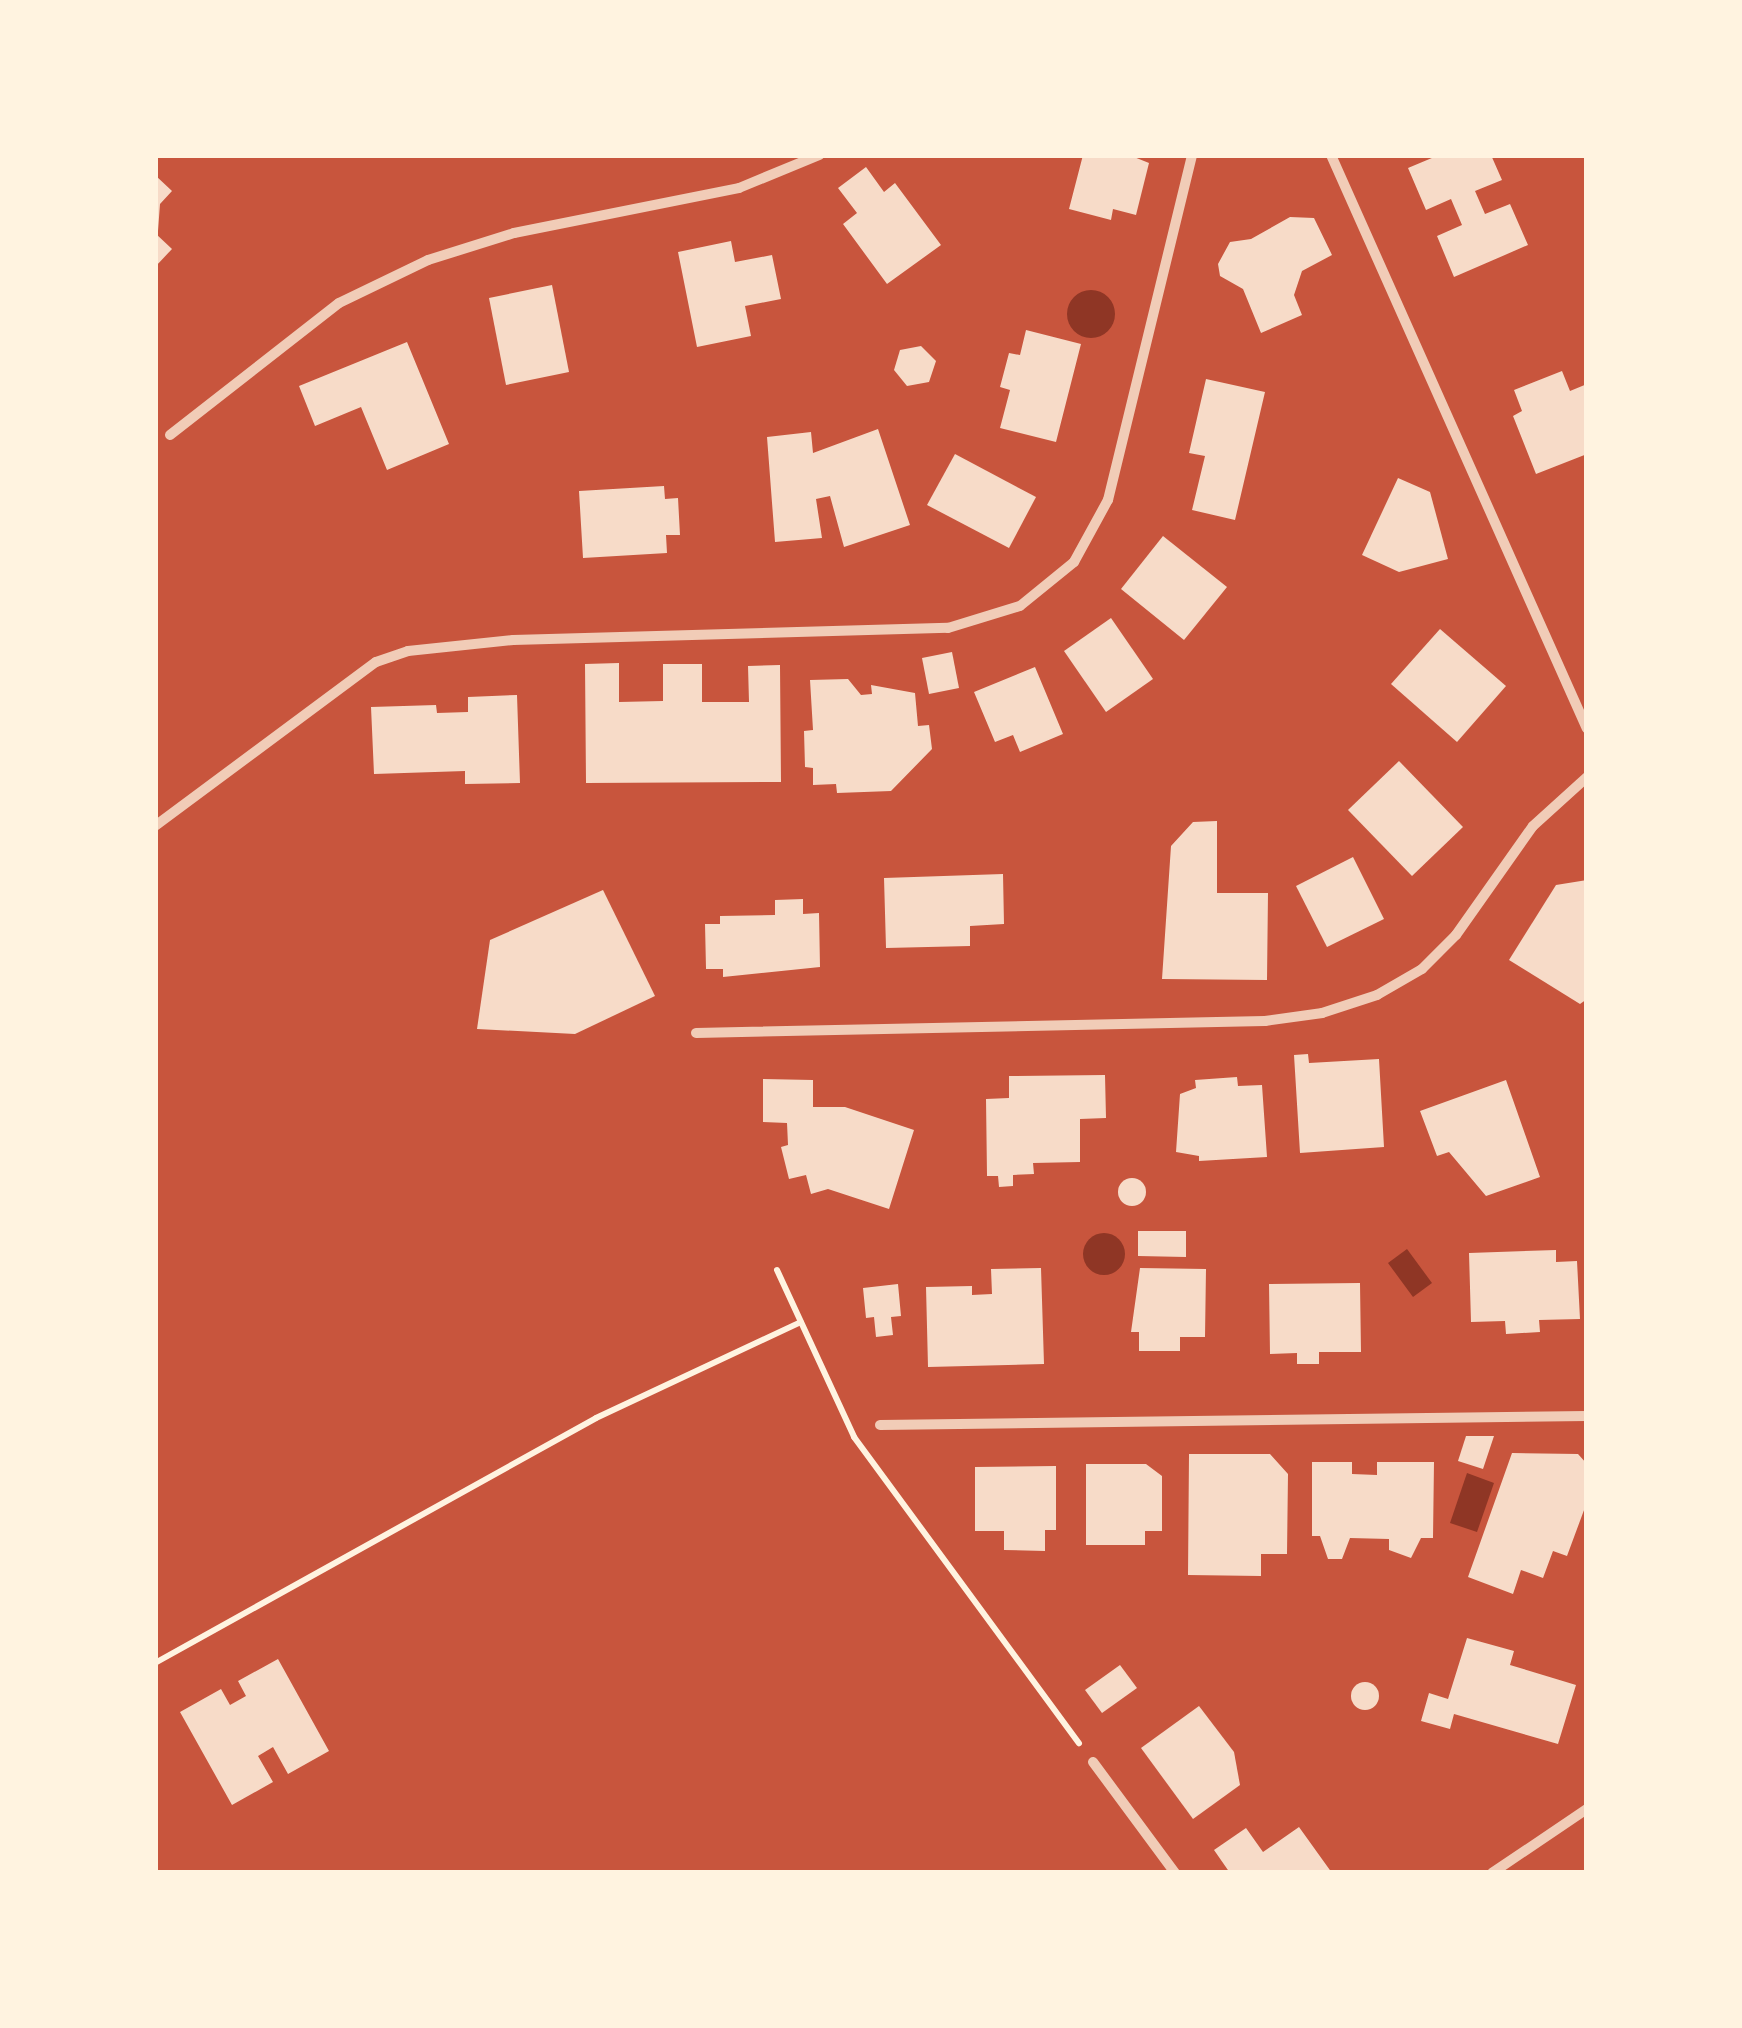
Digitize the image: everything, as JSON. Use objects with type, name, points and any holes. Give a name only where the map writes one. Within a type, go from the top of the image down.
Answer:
[{"type":"street","points":[[170,435],[339,303],[428,260],[514,233],[739,188],[819,155]]},
{"type":"street","points":[[155,826],[376,662],[408,651],[513,640],[948,628],[1020,606],[1074,562],[1108,500],[1192,155]]},
{"type":"street","points":[[1331,155],[1587,729]]},
{"type":"street","points":[[696,1033],[1265,1021],[1322,1013],[1376,995],[1422,969],[1456,935],[1533,826],[1587,777]]},
{"type":"street","points":[[880,1425],[1587,1416]]},
{"type":"street","points":[[1093,1762],[1176,1873]]},
{"type":"street","points":[[1492,1873],[1587,1809]]},
{"type":"path","points":[[777,1270],[854,1438],[1093,1762]]},
{"type":"path","points":[[155,1662],[596,1418],[800,1322]]},
{"type":"shaded area","points":[[1091,290],[1108,297],[1115,314],[1108,331],[1091,338],[1074,331],[1067,314],[1074,297]]},
{"type":"shaded area","points":[[1104,1233],[1119,1239],[1125,1254],[1119,1269],[1104,1275],[1089,1269],[1083,1254],[1089,1239]]},
{"type":"shaded area","points":[[1407,1249],[1432,1283],[1413,1297],[1388,1263]]},
{"type":"shaded area","points":[[1467,1473],[1494,1483],[1477,1532],[1450,1523]]},
{"type":"building","points":[[1083,155],[1129,155],[1149,163],[1136,215],[1113,209],[1111,220],[1069,209]]},
{"type":"building","points":[[1439,155],[1491,155],[1502,180],[1475,191],[1485,214],[1510,204],[1528,245],[1454,277],[1437,236],[1462,225],[1451,199],[1426,210],[1408,168]]},
{"type":"building","points":[[866,167],[884,192],[895,183],[941,245],[887,284],[843,224],[857,213],[838,188]]},
{"type":"building","points":[[155,175],[172,191],[160,204],[158,231]]},
{"type":"building","points":[[1290,217],[1314,218],[1332,255],[1302,271],[1294,295],[1302,315],[1261,333],[1243,289],[1220,276],[1218,264],[1230,242],[1251,239]]},
{"type":"building","points":[[155,233],[172,249],[155,267]]},
{"type":"building","points":[[731,241],[735,262],[772,255],[781,299],[745,306],[751,336],[697,347],[678,252]]},
{"type":"building","points":[[552,285],[569,372],[506,385],[489,298]]},
{"type":"building","points":[[1026,330],[1081,344],[1056,442],[1000,428],[1010,390],[1000,387],[1009,353],[1020,355]]},
{"type":"building","points":[[407,342],[449,444],[387,470],[361,407],[315,426],[299,386]]},
{"type":"building","points":[[921,346],[936,361],[929,382],[907,386],[894,370],[900,350]]},
{"type":"building","points":[[1562,371],[1570,391],[1587,384],[1587,454],[1536,474],[1513,416],[1522,411],[1514,390]]},
{"type":"building","points":[[1206,379],[1265,392],[1235,520],[1192,510],[1205,456],[1189,453]]},
{"type":"building","points":[[878,429],[910,525],[844,547],[830,496],[816,499],[822,538],[775,542],[767,437],[811,432],[813,453]]},
{"type":"building","points":[[955,454],[1036,497],[1009,548],[927,505]]},
{"type":"building","points":[[1398,478],[1430,492],[1448,559],[1399,572],[1362,555]]},
{"type":"building","points":[[664,486],[665,499],[678,498],[680,535],[666,535],[667,553],[583,558],[579,491]]},
{"type":"building","points":[[1163,536],[1227,587],[1184,640],[1121,589]]},
{"type":"building","points":[[1111,618],[1153,679],[1106,712],[1064,651]]},
{"type":"building","points":[[1440,629],[1506,686],[1457,742],[1391,684]]},
{"type":"building","points":[[952,652],[959,688],[929,694],[922,658]]},
{"type":"building","points":[[619,663],[619,702],[663,701],[663,664],[702,664],[702,702],[749,702],[748,666],[780,665],[781,782],[586,783],[585,664]]},
{"type":"building","points":[[1035,667],[1063,734],[1020,752],[1013,735],[995,742],[974,692]]},
{"type":"building","points":[[848,679],[861,695],[872,694],[871,685],[915,693],[918,726],[929,725],[932,749],[891,791],[837,793],[836,784],[813,785],[813,768],[805,767],[804,731],[813,730],[810,680]]},
{"type":"building","points":[[517,695],[520,783],[465,784],[465,771],[374,774],[371,707],[436,705],[437,713],[468,712],[468,697]]},
{"type":"building","points":[[1399,761],[1463,827],[1412,876],[1348,810]]},
{"type":"building","points":[[1217,821],[1217,893],[1268,893],[1267,980],[1162,979],[1171,846],[1193,822]]},
{"type":"building","points":[[1353,857],[1384,919],[1327,947],[1296,886]]},
{"type":"building","points":[[1003,874],[1004,924],[970,926],[970,946],[886,948],[884,878]]},
{"type":"building","points":[[1587,880],[1587,999],[1580,1004],[1509,960],[1556,885]]},
{"type":"building","points":[[603,890],[655,996],[575,1034],[477,1029],[490,940]]},
{"type":"building","points":[[803,899],[803,914],[819,913],[820,967],[723,977],[723,969],[706,969],[705,924],[720,924],[720,916],[775,915],[775,900]]},
{"type":"building","points":[[1308,1054],[1309,1063],[1379,1059],[1384,1147],[1300,1153],[1294,1055]]},
{"type":"building","points":[[1105,1075],[1106,1118],[1080,1119],[1080,1162],[1033,1163],[1034,1174],[1013,1175],[1013,1186],[999,1187],[998,1176],[987,1176],[986,1099],[1009,1098],[1009,1076]]},
{"type":"building","points":[[1237,1077],[1238,1086],[1262,1085],[1267,1157],[1199,1161],[1199,1156],[1176,1152],[1180,1094],[1196,1088],[1195,1080]]},
{"type":"building","points":[[763,1079],[813,1080],[813,1107],[845,1107],[914,1130],[889,1209],[828,1189],[811,1194],[806,1175],[789,1179],[781,1147],[788,1145],[787,1123],[763,1122]]},
{"type":"building","points":[[1506,1080],[1540,1177],[1486,1196],[1449,1152],[1437,1156],[1420,1111]]},
{"type":"building","points":[[1132,1178],[1142,1182],[1146,1192],[1142,1202],[1132,1206],[1122,1202],[1118,1192],[1122,1182]]},
{"type":"building","points":[[1138,1231],[1186,1231],[1186,1257],[1138,1256]]},
{"type":"building","points":[[1556,1250],[1556,1262],[1577,1261],[1580,1319],[1539,1320],[1540,1332],[1506,1334],[1505,1321],[1471,1322],[1469,1253]]},
{"type":"building","points":[[1041,1268],[1044,1364],[928,1367],[926,1287],[972,1286],[972,1295],[992,1294],[991,1269]]},
{"type":"building","points":[[1140,1268],[1206,1269],[1205,1337],[1180,1337],[1180,1351],[1139,1351],[1139,1332],[1131,1332]]},
{"type":"building","points":[[1360,1283],[1361,1352],[1319,1352],[1319,1364],[1297,1364],[1297,1353],[1270,1354],[1269,1284]]},
{"type":"building","points":[[898,1284],[901,1316],[891,1317],[893,1335],[876,1337],[874,1317],[866,1318],[863,1288]]},
{"type":"building","points":[[1466,1436],[1494,1436],[1483,1469],[1458,1461]]},
{"type":"building","points":[[1512,1453],[1578,1454],[1587,1464],[1587,1502],[1567,1556],[1553,1551],[1543,1578],[1521,1570],[1513,1594],[1468,1577]]},
{"type":"building","points":[[1189,1454],[1270,1454],[1288,1474],[1287,1554],[1261,1554],[1261,1576],[1188,1575]]},
{"type":"building","points":[[1312,1462],[1352,1462],[1352,1474],[1377,1475],[1377,1462],[1434,1462],[1433,1538],[1421,1538],[1411,1558],[1389,1550],[1389,1539],[1350,1538],[1342,1559],[1328,1559],[1320,1536],[1312,1536]]},
{"type":"building","points":[[1086,1464],[1146,1464],[1162,1476],[1162,1531],[1145,1531],[1145,1545],[1086,1545]]},
{"type":"building","points":[[1056,1466],[1056,1530],[1045,1530],[1045,1551],[1004,1550],[1004,1531],[975,1531],[975,1467]]},
{"type":"building","points":[[1467,1638],[1514,1651],[1510,1665],[1576,1685],[1558,1744],[1454,1714],[1450,1729],[1421,1721],[1429,1693],[1448,1699]]},
{"type":"building","points":[[278,1659],[329,1751],[288,1774],[273,1747],[258,1756],[273,1782],[232,1805],[180,1712],[221,1689],[230,1705],[246,1696],[238,1681]]},
{"type":"building","points":[[1120,1665],[1137,1688],[1102,1713],[1085,1690]]},
{"type":"building","points":[[1365,1682],[1375,1686],[1379,1696],[1375,1706],[1365,1710],[1355,1706],[1351,1696],[1355,1686]]},
{"type":"building","points":[[1199,1706],[1234,1752],[1240,1785],[1193,1819],[1141,1748]]},
{"type":"building","points":[[1299,1827],[1332,1873],[1230,1873],[1214,1850],[1246,1828],[1263,1852]]}]
